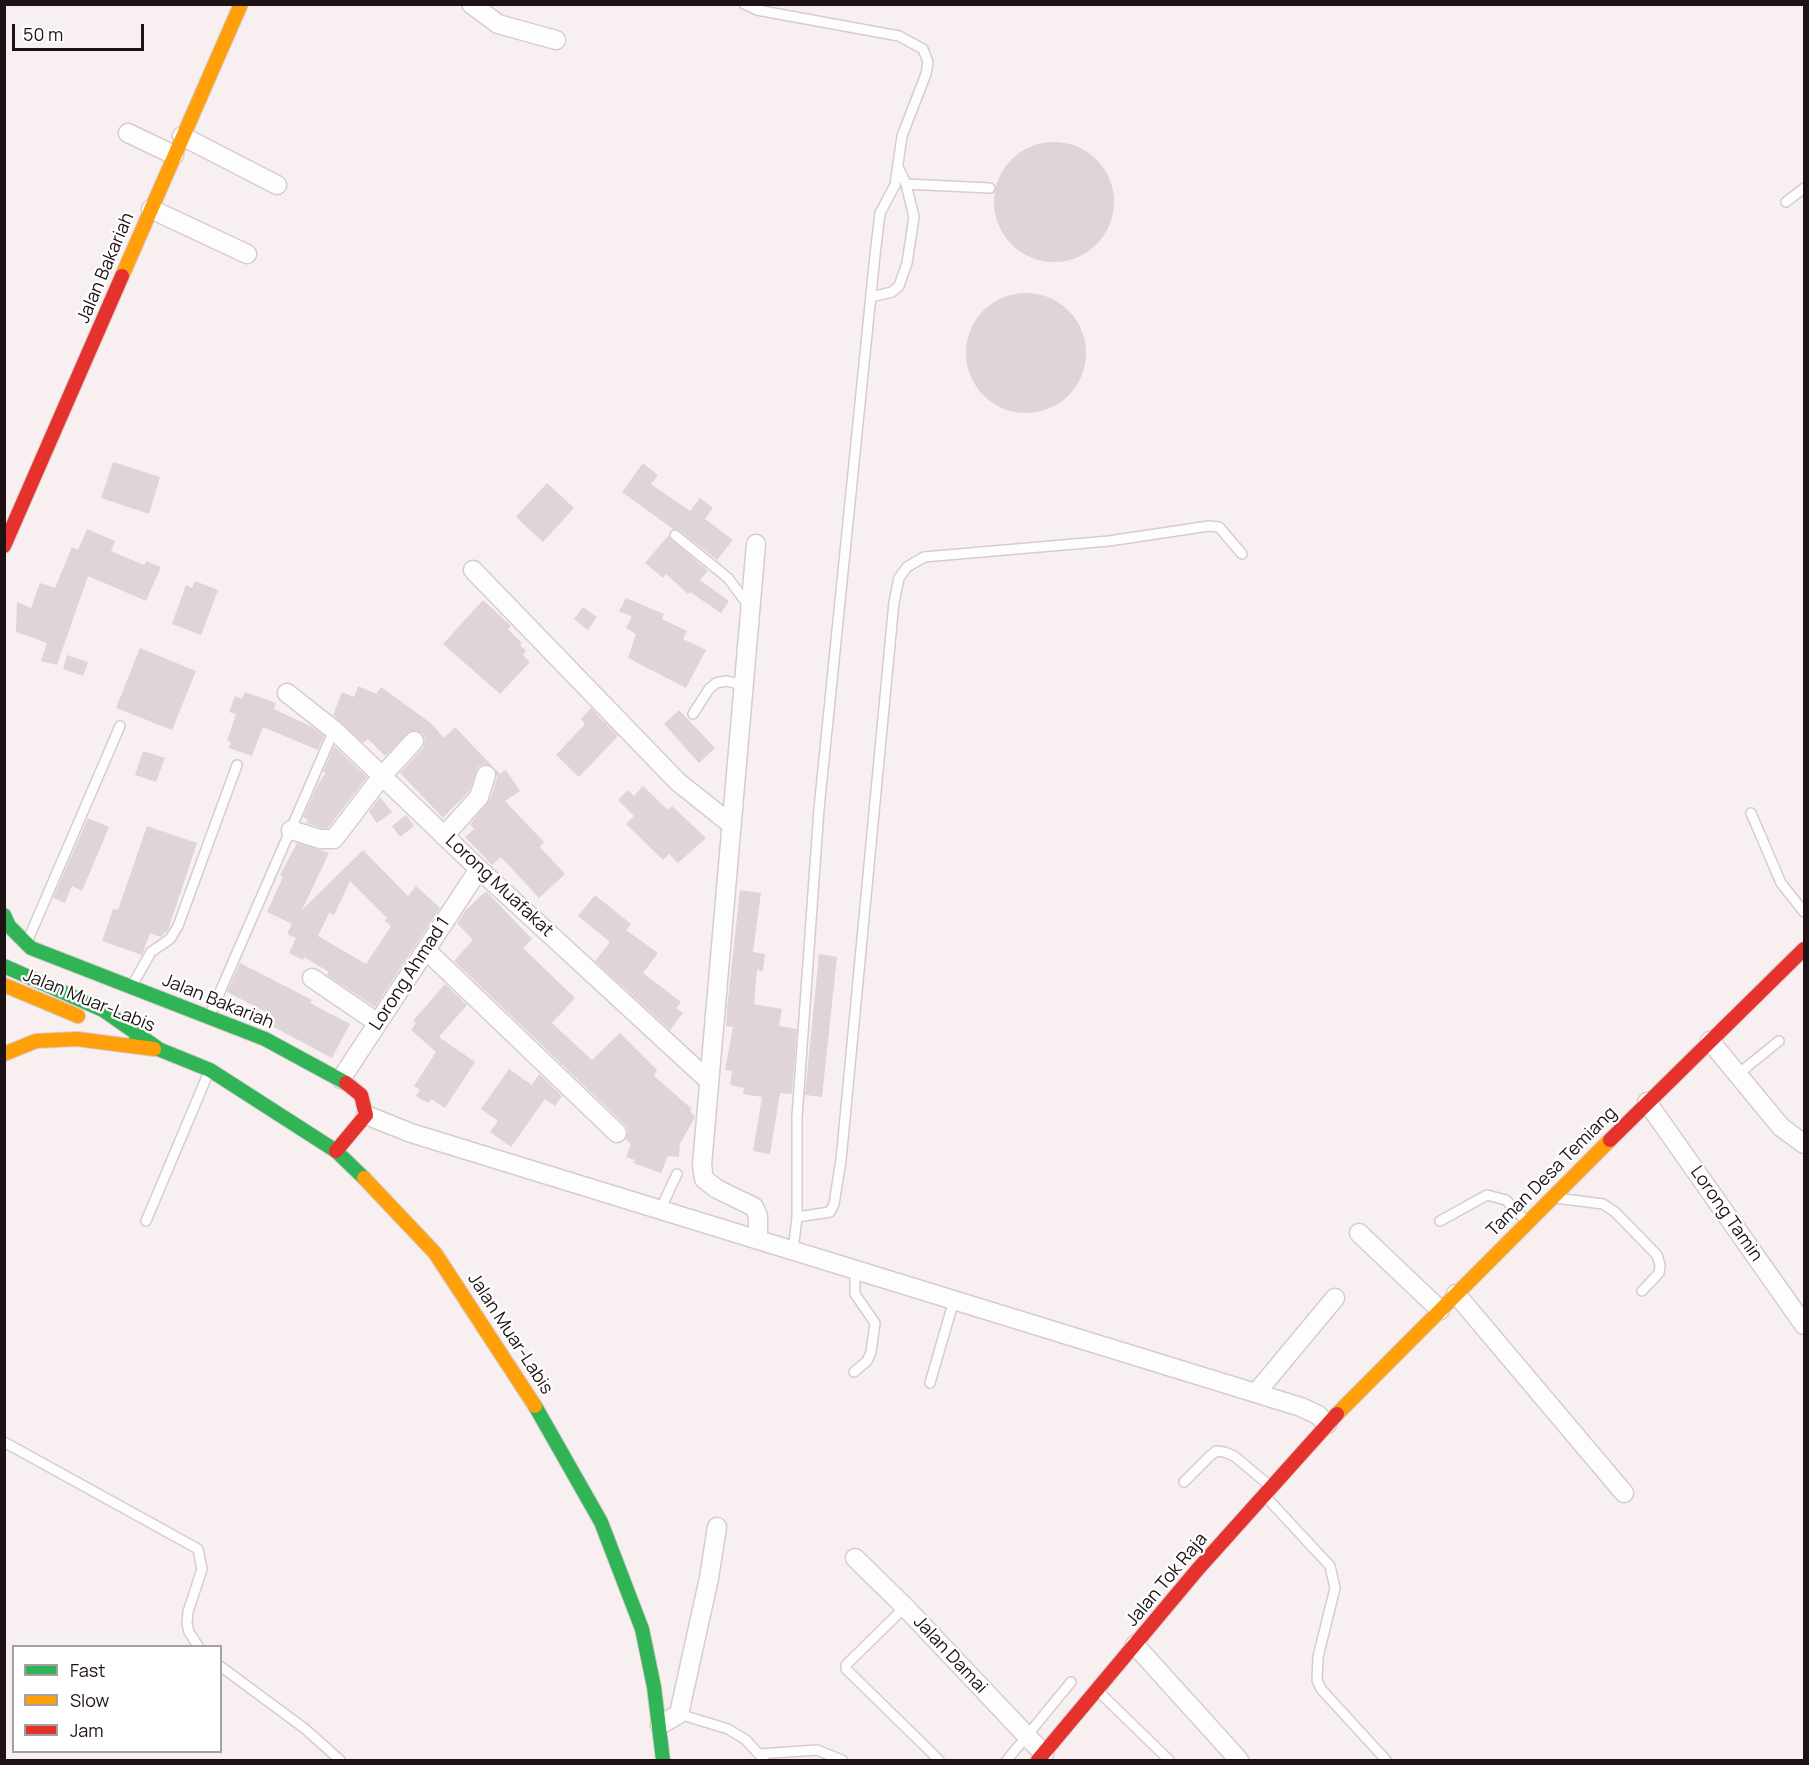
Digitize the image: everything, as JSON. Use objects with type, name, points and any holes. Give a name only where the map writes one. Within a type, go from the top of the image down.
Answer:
[{"type":"main road","name":"Jalan Bakariah","points":[[4,546],[241,4]]},
{"type":"main road","name":"Jalan Bakariah","points":[[4,915],[9,926],[27,943],[61,961],[265,1039],[341,1079],[361,1095],[366,1115]]},
{"type":"main road","name":"Taman Desa Temiang","points":[[1327,1424],[1647,1102],[1803,953]]},
{"type":"main road","points":[[4,966],[103,1010],[159,1049]]},
{"type":"main road","name":"Jalan Muar-Labis","points":[[4,985],[210,1070],[336,1151],[399,1213],[435,1253],[550,1429],[601,1522],[642,1629],[660,1725],[663,1761]]},
{"type":"main road","name":"Jalan Muar-Labis","points":[[38,1015],[159,1049]]},
{"type":"main road","points":[[4,1054],[36,1041],[77,1039],[159,1049]]},
{"type":"main road","points":[[336,1151],[366,1115]]},
{"type":"main road","name":"Jalan Tok Raja","points":[[1041,1757],[1267,1491],[1327,1424]]},
{"type":"street","points":[[471,4],[498,24],[556,40]]},
{"type":"street","points":[[128,133],[174,156]]},
{"type":"street","points":[[182,136],[277,185]]},
{"type":"street","points":[[151,209],[247,254]]},
{"type":"street","points":[[756,544],[702,1165],[704,1179],[717,1189],[754,1207],[758,1216],[758,1240]]},
{"type":"street","points":[[473,570],[678,782],[732,825]]},
{"type":"street","name":"Lorong Muafakat","points":[[287,693],[334,730],[479,869],[709,1081]]},
{"type":"street","points":[[291,830],[320,838],[334,839],[382,776],[414,741]]},
{"type":"street","points":[[444,836],[479,796],[486,775]]},
{"type":"street","name":"Lorong Ahmad 1","points":[[341,1079],[479,869]]},
{"type":"street","points":[[426,950],[617,1133]]},
{"type":"street","points":[[312,978],[378,1023]]},
{"type":"street","points":[[1710,1041],[1782,1127],[1804,1144]]},
{"type":"street","name":"Lorong Tamin","points":[[1647,1102],[1804,1325]]},
{"type":"street","points":[[366,1115],[411,1133],[1301,1407],[1318,1415],[1327,1424]]},
{"type":"street","points":[[1359,1233],[1440,1310]]},
{"type":"street","points":[[1456,1294],[1624,1493]]},
{"type":"street","points":[[1256,1393],[1335,1298]]},
{"type":"street","points":[[660,1725],[679,1714],[710,1578],[717,1527]]},
{"type":"street","name":"Jalan Damai","points":[[855,1558],[905,1607],[1027,1736],[1041,1757]]},
{"type":"street","points":[[1135,1645],[1239,1761]]},
{"type":"lane","points":[[744,4],[757,10],[899,36],[923,49],[928,62],[926,74],[902,136],[895,185],[880,213],[819,809],[797,1117],[797,1217],[793,1251]]},
{"type":"lane","points":[[871,297],[892,292],[899,286],[907,263],[914,217],[906,184],[899,169]]},
{"type":"lane","points":[[906,184],[990,188]]},
{"type":"lane","points":[[1786,202],[1804,189]]},
{"type":"lane","points":[[797,1217],[830,1212],[834,1204],[841,1160],[892,614],[899,578],[907,567],[924,557],[1109,542],[1209,526],[1219,527],[1242,554]]},
{"type":"lane","points":[[675,535],[728,578],[751,609]]},
{"type":"lane","points":[[693,714],[709,688],[716,683],[726,681],[744,685]]},
{"type":"lane","points":[[27,943],[120,726]]},
{"type":"lane","points":[[209,1017],[334,730]]},
{"type":"lane","points":[[131,987],[151,952],[170,939],[178,926],[237,765]]},
{"type":"lane","points":[[1751,813],[1781,883],[1804,912]]},
{"type":"lane","points":[[1738,1074],[1779,1041]]},
{"type":"lane","points":[[146,1221],[210,1070]]},
{"type":"lane","points":[[660,1209],[677,1174]]},
{"type":"lane","points":[[1440,1221],[1487,1196],[1506,1200],[1527,1223]]},
{"type":"lane","points":[[1552,1197],[1563,1201],[1603,1204],[1615,1212],[1657,1255],[1660,1265],[1659,1273],[1642,1291]]},
{"type":"lane","points":[[855,1269],[855,1294],[875,1323],[871,1352],[867,1361],[855,1372]]},
{"type":"lane","points":[[930,1383],[954,1300]]},
{"type":"lane","points":[[4,1442],[198,1549],[202,1569],[188,1612],[187,1623],[189,1632],[197,1645]]},
{"type":"lane","points":[[1184,1482],[1216,1451],[1234,1456],[1267,1491],[1330,1566],[1335,1588],[1318,1657],[1317,1680],[1322,1689],[1386,1761]]},
{"type":"lane","points":[[905,1607],[846,1665],[846,1669],[939,1761]]},
{"type":"lane","points":[[222,1667],[304,1728],[340,1761]]},
{"type":"lane","points":[[1007,1761],[1071,1682]]},
{"type":"lane","points":[[1097,1691],[1169,1761]]},
{"type":"lane","points":[[679,1714],[728,1729],[746,1740],[761,1757],[817,1750],[842,1761]]},
{"type":"building","points":[[1054,142],[1077,147],[1096,160],[1109,179],[1114,202],[1109,225],[1096,244],[1077,257],[1054,262],[1031,257],[1012,244],[999,225],[994,202],[999,179],[1012,160],[1031,147]]},
{"type":"building","points":[[1026,293],[1049,298],[1068,311],[1081,330],[1086,353],[1081,376],[1068,395],[1049,408],[1026,413],[1003,408],[984,395],[971,376],[966,353],[971,330],[984,311],[1003,298]]},
{"type":"building","points":[[113,462],[160,477],[149,514],[101,498]]},
{"type":"building","points":[[643,463],[658,475],[651,484],[690,511],[700,498],[713,508],[705,519],[733,540],[717,560],[679,530],[673,529],[622,492]]},
{"type":"building","points":[[547,483],[574,508],[543,542],[516,517]]},
{"type":"building","points":[[87,529],[115,541],[111,551],[144,565],[146,561],[161,567],[146,601],[88,576],[57,665],[41,661],[47,643],[16,632],[17,602],[31,608],[40,583],[55,588],[72,547],[78,550]]},
{"type":"building","points":[[668,536],[708,571],[700,580],[729,601],[721,613],[690,592],[688,594],[666,574],[663,578],[645,563]]},
{"type":"building","points":[[195,581],[218,590],[201,635],[172,624],[186,585],[192,588]]},
{"type":"building","points":[[626,598],[664,614],[662,619],[687,631],[683,639],[706,650],[686,688],[628,658],[636,634],[626,628],[632,617],[619,611]]},
{"type":"building","points":[[483,600],[511,626],[508,629],[522,643],[520,645],[526,651],[523,655],[530,662],[500,694],[443,644]]},
{"type":"building","points":[[583,607],[597,617],[588,630],[574,619]]},
{"type":"building","points":[[140,648],[196,671],[172,730],[116,708]]},
{"type":"building","points":[[67,655],[88,662],[83,676],[63,669]]},
{"type":"building","points":[[358,686],[376,694],[381,687],[432,724],[444,738],[455,727],[493,767],[484,764],[478,767],[469,791],[443,818],[400,773],[423,748],[425,738],[422,733],[410,731],[385,756],[368,739],[363,743],[333,715],[342,692],[354,697]]},
{"type":"building","points":[[245,692],[276,703],[274,709],[312,727],[324,736],[318,750],[263,727],[252,756],[229,748],[231,742],[227,741],[236,714],[229,712],[235,696],[242,699]]},
{"type":"building","points":[[591,708],[618,736],[579,777],[556,755],[585,724],[581,719]]},
{"type":"building","points":[[679,710],[715,748],[699,763],[664,724]]},
{"type":"building","points":[[334,746],[367,777],[328,828],[322,828],[306,823],[308,820],[303,817],[318,784],[326,773],[323,772]]},
{"type":"building","points":[[143,751],[165,758],[156,782],[135,775]]},
{"type":"building","points":[[495,768],[500,774],[506,770],[520,791],[505,801],[544,842],[540,847],[565,874],[539,898],[501,857],[492,865],[465,837],[474,829],[470,824],[490,800],[497,778]]},
{"type":"building","points":[[643,786],[668,810],[672,806],[706,838],[678,863],[669,854],[663,860],[626,824],[634,816],[618,800],[628,790],[634,796]]},
{"type":"building","points":[[380,797],[392,812],[377,823],[369,812]]},
{"type":"building","points":[[406,815],[414,826],[400,837],[392,826]]},
{"type":"building","points":[[88,818],[109,827],[82,891],[72,886],[65,903],[53,898]]},
{"type":"building","points":[[147,826],[197,843],[168,930],[161,937],[150,933],[142,955],[102,941],[113,909],[118,910]]},
{"type":"building","points":[[297,843],[329,853],[302,910],[363,850],[408,896],[416,886],[440,908],[375,1007],[327,975],[329,972],[304,957],[303,960],[289,953],[296,938],[287,934],[292,924],[267,912],[283,877],[280,875]],"holes":[[[350,881],[387,918],[385,921],[391,926],[366,964],[318,936],[329,913],[334,915]]]},
{"type":"building","points":[[740,890],[761,893],[753,952],[765,954],[763,971],[757,970],[754,1004],[782,1009],[779,1026],[797,1029],[792,1094],[780,1093],[770,1154],[753,1151],[762,1097],[743,1094],[744,1088],[730,1085],[732,1071],[725,1070],[733,1027],[726,1026]]},
{"type":"building","points":[[486,891],[532,939],[523,948],[575,998],[552,1023],[592,1060],[620,1033],[657,1070],[654,1076],[692,1109],[690,1111],[695,1117],[680,1144],[679,1157],[668,1156],[661,1173],[633,1163],[635,1160],[626,1157],[631,1144],[626,1139],[628,1130],[625,1125],[454,961],[473,940],[457,923],[466,910]]},
{"type":"building","points":[[595,895],[631,924],[626,930],[658,953],[643,973],[681,1002],[676,1008],[683,1013],[670,1030],[595,961],[610,942],[578,916]]},
{"type":"building","points":[[819,954],[837,957],[822,1097],[805,1095]]},
{"type":"building","points":[[240,963],[312,1000],[310,1003],[350,1024],[332,1058],[268,1024],[272,1015],[227,992]]},
{"type":"building","points":[[445,984],[467,1005],[439,1037],[475,1062],[445,1108],[431,1099],[428,1103],[416,1096],[420,1090],[414,1086],[436,1052],[411,1030],[416,1023],[413,1021]]},
{"type":"building","points":[[509,1069],[532,1085],[539,1074],[562,1096],[555,1106],[545,1099],[511,1147],[490,1132],[498,1121],[481,1109]]},
{"type":"traffic: fast","points":[[4,915],[9,926],[31,948],[265,1039],[346,1083]]},
{"type":"traffic: fast","points":[[4,966],[103,1010],[159,1049]]},
{"type":"traffic: fast","points":[[136,1040],[210,1070],[336,1151],[364,1178]]},
{"type":"traffic: fast","points":[[535,1406],[601,1522],[642,1629],[654,1687],[663,1760]]},
{"type":"traffic: slow","points":[[122,276],[241,4]]},
{"type":"traffic: slow","points":[[4,985],[78,1016]]},
{"type":"traffic: slow","points":[[4,1054],[36,1041],[77,1039],[154,1049]]},
{"type":"traffic: slow","points":[[1337,1414],[1610,1140]]},
{"type":"traffic: slow","points":[[364,1178],[435,1253],[535,1406]]},
{"type":"traffic: jam","points":[[4,546],[122,276]]},
{"type":"traffic: jam","points":[[1610,1140],[1804,949]]},
{"type":"traffic: jam","points":[[336,1151],[366,1115],[361,1095],[346,1083]]},
{"type":"traffic: jam","points":[[1038,1760],[1198,1569],[1337,1414]]}]
